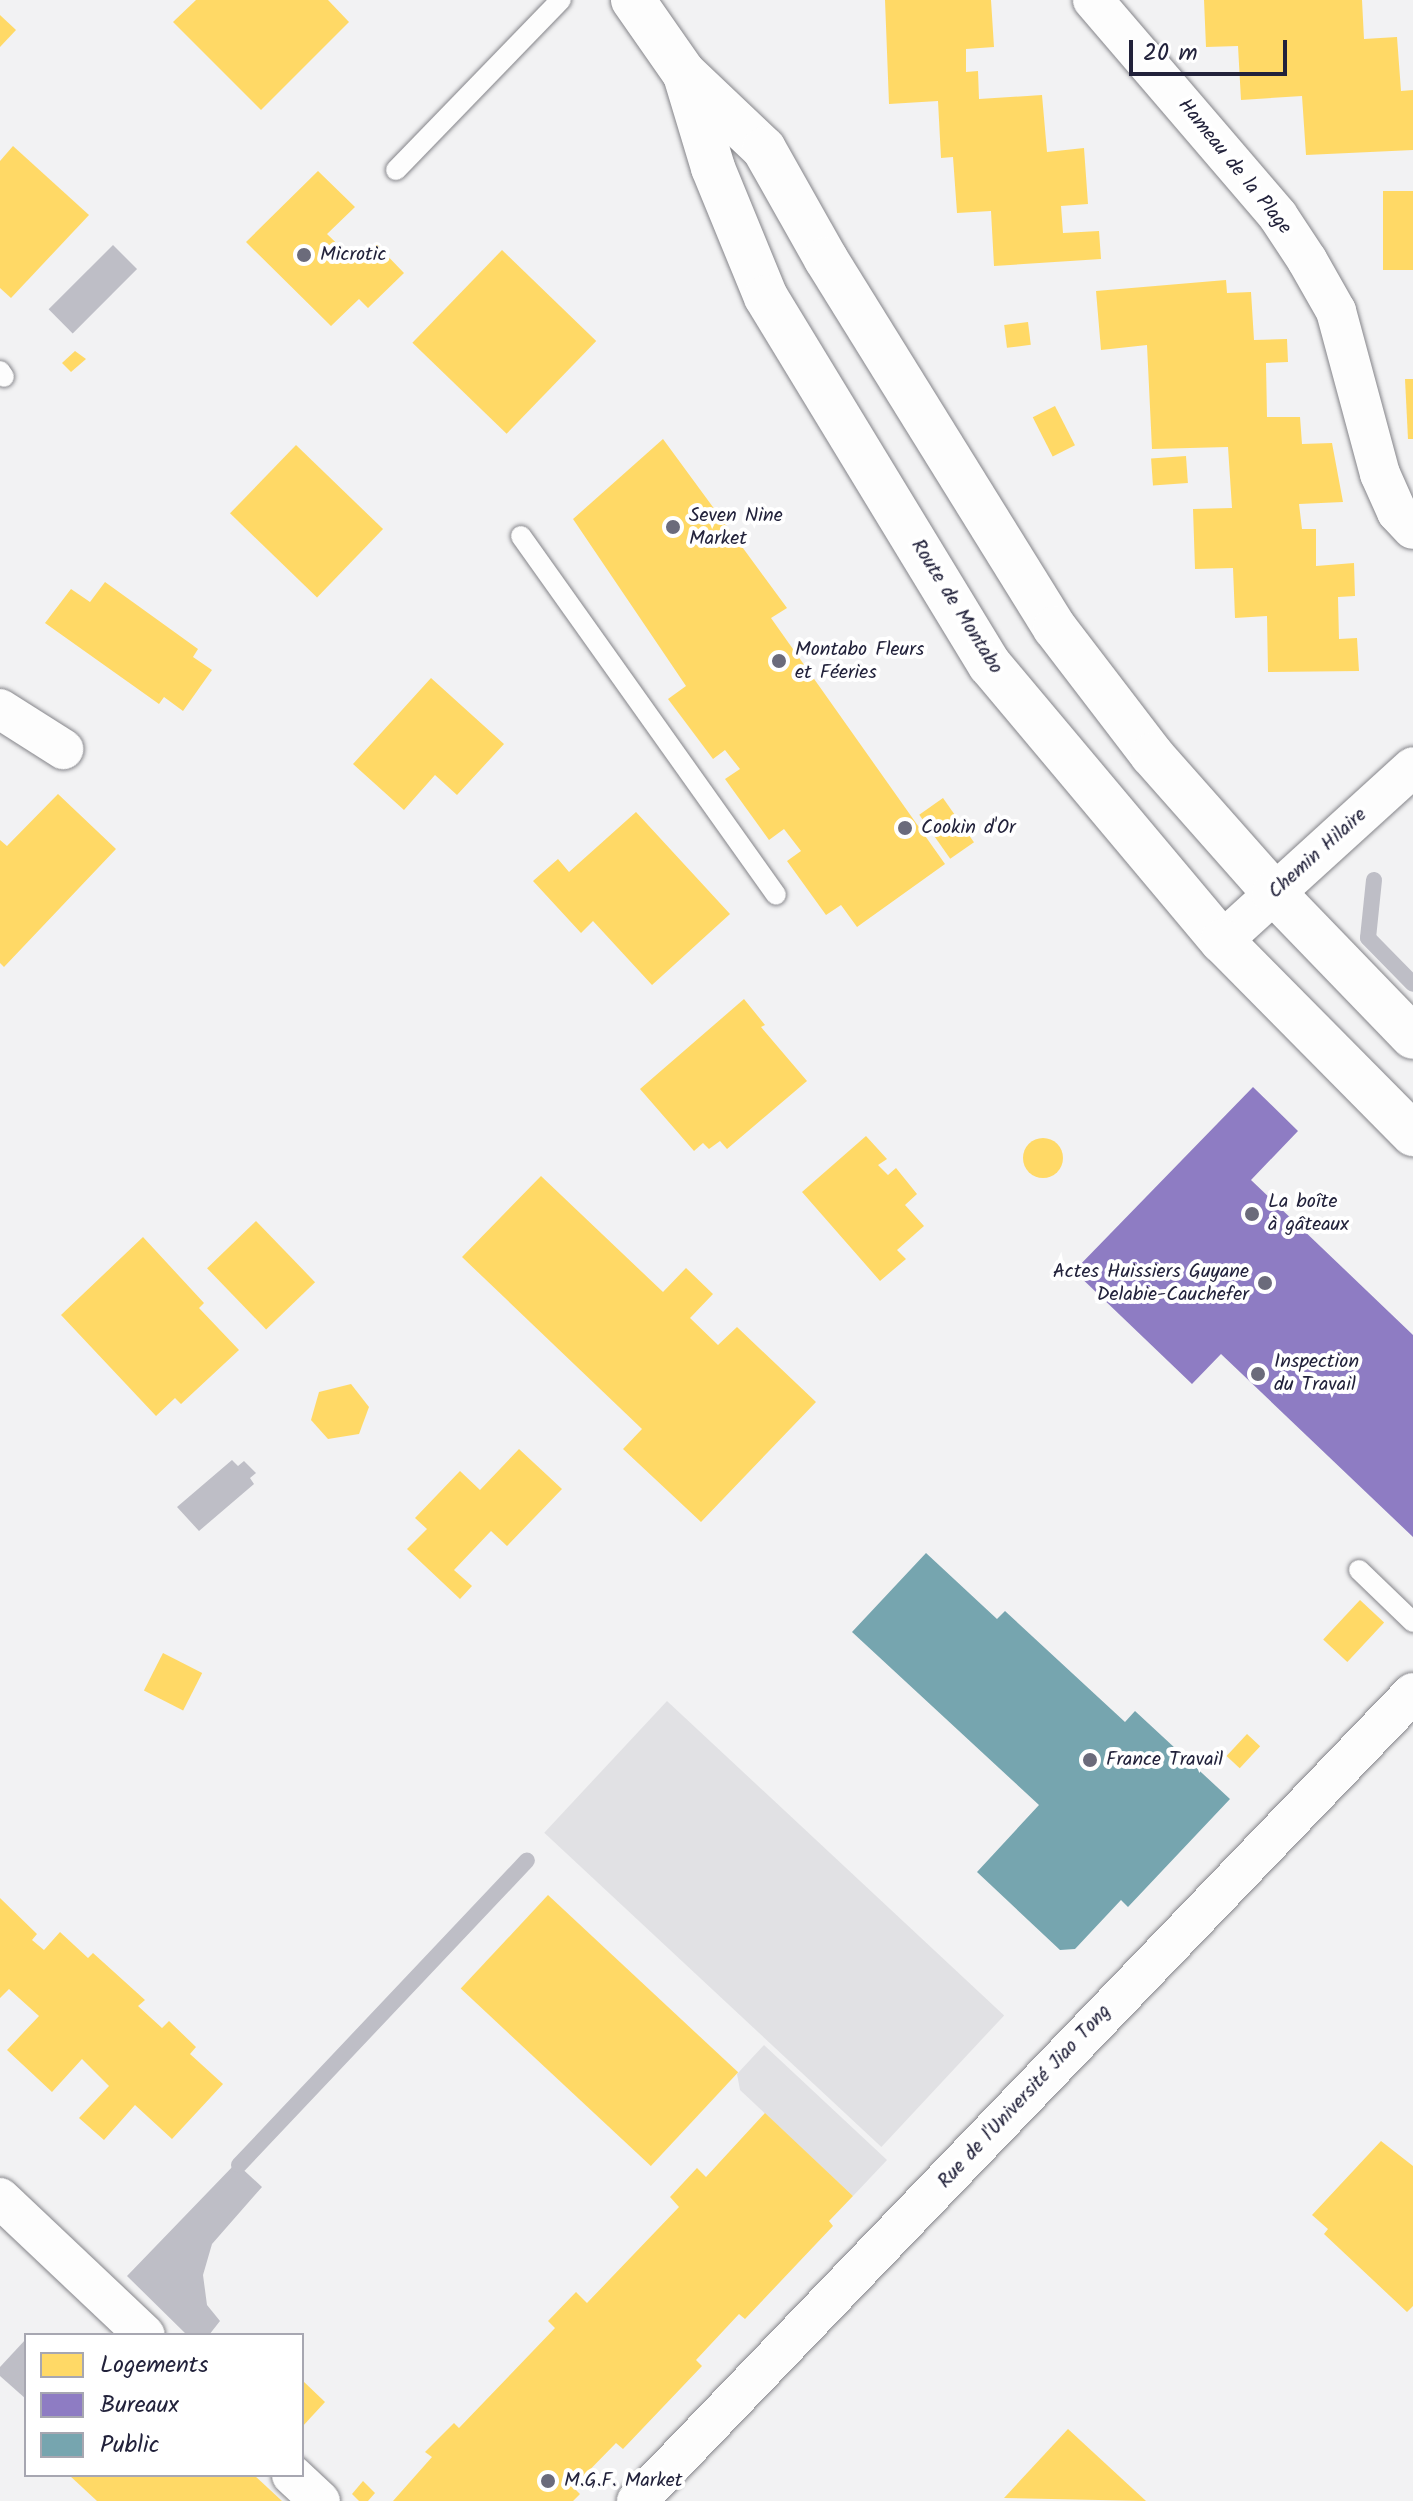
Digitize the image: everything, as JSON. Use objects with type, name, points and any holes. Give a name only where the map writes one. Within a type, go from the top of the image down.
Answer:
[{"type":"main road","name":"Route de Montabo","points":[[633,0],[684,73],[764,149],[826,259],[1055,628],[1152,755],[1274,893],[1413,1037]]},
{"type":"main road","name":"Route de Montabo","points":[[684,73],[713,168],[766,297],[990,665],[1222,941],[1413,1134]]},
{"type":"street","name":"Hameau de la Plage","points":[[1093,0],[1278,216],[1307,260],[1336,311],[1380,474],[1397,512],[1413,529]]},
{"type":"street","points":[[0,709],[63,749]]},
{"type":"street","name":"Chemin Hilaire","points":[[1222,941],[1413,767]]},
{"type":"street","name":"Rue de l'Université Jiao Tong","points":[[637,2501],[1413,1693]]},
{"type":"street","points":[[0,2198],[143,2333]]},
{"type":"street","points":[[294,2477],[320,2501]]},
{"type":"lane","points":[[396,170],[561,0]]},
{"type":"lane","points":[[521,536],[776,895]]},
{"type":"lane","points":[[1359,1570],[1413,1622]]},
{"type":"shaded area","points":[[113,245],[137,269],[73,333],[49,309]]},
{"type":"shaded area","points":[[232,1460],[238,1466],[244,1461],[256,1473],[250,1478],[254,1484],[199,1531],[177,1507]]},
{"type":"shaded area","points":[[667,1701],[1004,2015],[881,2147],[544,1833]]},
{"type":"shaded area","points":[[764,2045],[887,2160],[853,2196],[740,2090],[737,2074]]},
{"type":"shaded area","points":[[236,2163],[262,2187],[212,2244],[203,2275],[207,2305],[220,2321],[211,2333],[185,2333],[127,2276]]},
{"type":"shaded area","points":[[24,2341],[24,2397],[0,2376],[0,2367]]},
{"type":"building: Logements","points":[[196,0],[328,0],[349,22],[261,110],[173,22]]},
{"type":"building: Logements","points":[[885,0],[991,0],[994,47],[966,49],[966,72],[978,71],[979,99],[1042,95],[1047,152],[1084,148],[1088,204],[1061,206],[1063,233],[1099,231],[1101,259],[994,266],[991,211],[957,213],[953,157],[941,158],[938,101],[889,104]]},
{"type":"building: Logements","points":[[1204,0],[1362,0],[1364,39],[1397,37],[1401,91],[1413,90],[1413,150],[1306,155],[1302,96],[1241,100],[1238,46],[1206,47]]},
{"type":"building: Logements","points":[[0,15],[16,30],[0,47]]},
{"type":"building: Logements","points":[[13,146],[89,215],[11,298],[0,288],[0,161]]},
{"type":"building: Logements","name":"Microtic","points":[[318,171],[355,207],[327,234],[358,264],[377,245],[404,273],[368,308],[359,299],[331,326],[246,242]]},
{"type":"building: Logements","points":[[1383,191],[1413,191],[1413,270],[1383,270]]},
{"type":"building: Logements","points":[[502,250],[596,341],[507,434],[412,343]]},
{"type":"building: Logements","points":[[1226,280],[1227,293],[1251,292],[1254,340],[1287,339],[1288,362],[1266,363],[1267,417],[1300,417],[1302,444],[1332,443],[1343,502],[1299,504],[1302,529],[1316,529],[1316,566],[1354,563],[1355,596],[1338,597],[1339,639],[1357,638],[1359,671],[1268,672],[1267,616],[1235,618],[1233,568],[1195,569],[1193,509],[1232,508],[1228,447],[1152,449],[1147,345],[1101,350],[1096,291]]},
{"type":"building: Logements","points":[[1028,322],[1031,345],[1007,348],[1004,325]]},
{"type":"building: Logements","points":[[75,351],[86,359],[71,372],[62,363]]},
{"type":"building: Logements","points":[[1405,379],[1413,379],[1413,439],[1408,439]]},
{"type":"building: Logements","points":[[1055,406],[1075,445],[1053,457],[1033,417]]},
{"type":"building: Logements","points":[[663,439],[787,608],[771,618],[945,864],[857,927],[841,905],[826,915],[787,861],[801,851],[784,829],[769,840],[725,779],[740,769],[725,750],[713,759],[668,699],[686,686],[573,519]]},
{"type":"building: Logements","points":[[296,445],[383,529],[317,597],[230,513]]},
{"type":"building: Logements","points":[[1186,456],[1188,483],[1153,485],[1151,458]]},
{"type":"building: Logements","points":[[105,582],[198,649],[193,657],[212,670],[183,711],[164,697],[159,704],[45,623],[71,589],[90,602]]},
{"type":"building: Logements","points":[[431,678],[504,744],[457,795],[435,775],[404,810],[353,764]]},
{"type":"building: Logements","points":[[58,794],[116,849],[4,967],[0,963],[0,840],[7,846]]},
{"type":"building: Logements","points":[[943,798],[974,842],[950,859],[919,815]]},
{"type":"building: Logements","points":[[636,812],[730,914],[652,985],[593,921],[581,933],[533,881],[558,859],[569,872]]},
{"type":"building: Logements","points":[[744,999],[765,1025],[761,1027],[807,1081],[727,1149],[720,1141],[709,1149],[703,1143],[694,1151],[640,1089]]},
{"type":"building: Logements","points":[[866,1136],[887,1159],[878,1165],[888,1175],[896,1168],[917,1194],[905,1205],[924,1226],[897,1250],[906,1259],[880,1281],[802,1192]]},
{"type":"building: Logements","points":[[1043,1138],[1057,1144],[1063,1158],[1057,1172],[1043,1178],[1029,1172],[1023,1158],[1029,1144]]},
{"type":"building: Logements","points":[[541,1176],[663,1292],[686,1268],[713,1294],[690,1318],[718,1345],[737,1327],[816,1402],[701,1522],[623,1449],[642,1429],[462,1257]]},
{"type":"building: Logements","points":[[256,1221],[315,1282],[266,1329],[207,1268]]},
{"type":"building: Logements","points":[[143,1237],[204,1303],[199,1308],[239,1350],[181,1404],[175,1398],[156,1416],[61,1315]]},
{"type":"building: Logements","points":[[351,1384],[369,1407],[359,1434],[328,1439],[311,1420],[319,1392]]},
{"type":"building: Logements","points":[[519,1449],[562,1489],[507,1546],[491,1531],[454,1570],[472,1586],[460,1599],[407,1549],[427,1529],[415,1518],[460,1471],[480,1490]]},
{"type":"building: Logements","points":[[1360,1600],[1384,1623],[1347,1662],[1323,1639]]},
{"type":"building: Logements","points":[[163,1653],[202,1673],[183,1710],[144,1690]]},
{"type":"building: Logements","points":[[1247,1734],[1260,1746],[1240,1768],[1227,1756]]},
{"type":"building: Logements","points":[[548,1895],[738,2072],[651,2166],[461,1989]]},
{"type":"building: Logements","points":[[0,1898],[37,1934],[32,1940],[44,1950],[60,1932],[88,1958],[93,1953],[145,2000],[138,2006],[162,2028],[169,2021],[196,2047],[190,2054],[223,2084],[172,2139],[135,2105],[104,2140],[79,2118],[109,2086],[82,2059],[52,2092],[7,2050],[39,2016],[9,1989],[0,1998]]},
{"type":"building: Logements","points":[[765,2113],[853,2196],[829,2221],[833,2226],[745,2319],[739,2314],[696,2360],[702,2366],[623,2449],[616,2443],[573,2487],[580,2494],[573,2501],[393,2501],[432,2457],[425,2452],[454,2423],[459,2428],[555,2328],[548,2321],[576,2292],[587,2303],[679,2207],[670,2197],[697,2168],[706,2177]]},
{"type":"building: Logements","points":[[1381,2141],[1413,2166],[1413,2306],[1407,2312],[1324,2234],[1328,2229],[1312,2215]]},
{"type":"building: Logements","points":[[304,2382],[325,2402],[304,2425]]},
{"type":"building: Logements","points":[[1068,2429],[1146,2501],[1004,2498]]},
{"type":"building: Logements","points":[[71,2477],[256,2477],[282,2501],[97,2501]]},
{"type":"building: Logements","points":[[363,2481],[375,2493],[368,2501],[359,2501],[352,2494]]},
{"type":"building: Bureaux","points":[[1253,1087],[1298,1131],[1251,1180],[1413,1335],[1413,1537],[1221,1354],[1192,1384],[1074,1271]]},
{"type":"building: Public","name":"France Travail","points":[[926,1553],[997,1619],[1005,1611],[1125,1722],[1135,1711],[1230,1799],[1128,1907],[1121,1900],[1075,1949],[1060,1950],[977,1872],[1039,1805],[852,1632]]},
{"type":"waterway","points":[[1374,880],[1368,938],[1413,984]]},
{"type":"waterway","points":[[239,2165],[527,1860]]},
{"type":"place","name":"Microtic","points":[[304,255]]},
{"type":"place","name":"Seven Nine Market","points":[[673,527]]},
{"type":"place","name":"Montabo Fleurs et Féeries","points":[[779,661]]},
{"type":"place","name":"Cookin d'Or","points":[[905,828]]},
{"type":"place","name":"La boîte à gâteaux","points":[[1252,1214]]},
{"type":"place","name":"Actes Huissiers Guyane Delabie-Cauchefer","points":[[1265,1283]]},
{"type":"place","name":"Inspection du Travail","points":[[1258,1374]]},
{"type":"place","name":"France Travail","points":[[1090,1760]]},
{"type":"place","name":"M.G.F. Market","points":[[548,2481]]}]
